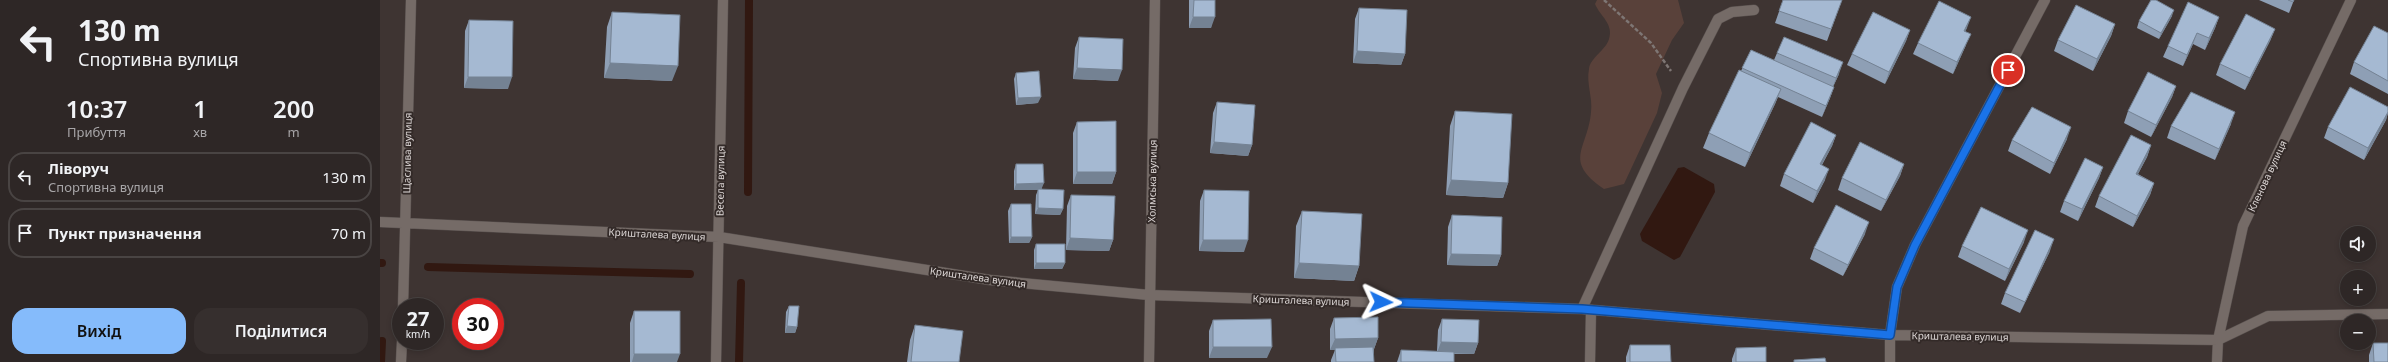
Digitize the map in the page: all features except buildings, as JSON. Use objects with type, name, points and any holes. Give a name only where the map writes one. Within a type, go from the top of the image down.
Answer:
[{"type":"street","name":"Щаслива вулиця","points":[[403,298],[411,0]]},
{"type":"street","name":"Весела вулиця","points":[[716,362],[723,0]]},
{"type":"street","name":"Холмська вулиця","points":[[1149,362],[1155,0]]},
{"type":"street","points":[[1890,362],[1890,335],[1897,287],[1915,245],[2045,0]]},
{"type":"street","name":"Кленова вулиця","points":[[2217,362],[2218,340],[2243,226],[2351,0]]},
{"type":"street","points":[[1590,362],[1587,309],[1683,88],[1718,19],[1732,12],[1754,10]]},
{"type":"street","name":"Кришталева вулиця","points":[[380,222],[719,237],[990,280],[1149,295],[1587,309],[1890,335],[2218,340],[2268,316],[2388,314]]},
{"type":"street","points":[[401,362],[402,350]]},
{"type":"path","points":[[1604,0],[1652,43],[1683,88]]},
{"type":"shaded area","points":[[1597,0],[1678,0],[1684,23],[1672,40],[1656,74],[1662,93],[1657,113],[1624,184],[1604,189],[1591,179],[1584,170],[1581,162],[1581,154],[1591,112],[1588,80],[1589,69],[1592,61],[1605,47],[1610,34],[1610,29],[1606,20],[1595,4]]},
{"type":"shaded area","points":[[1684,167],[1714,184],[1715,192],[1680,257],[1674,260],[1642,241],[1640,234],[1678,168]]},
{"type":"waterway","points":[[748,192],[749,0]]},
{"type":"waterway","points":[[428,267],[690,274]]},
{"type":"waterway","points":[[739,362],[741,283]]},
{"type":"waterway","points":[[381,362],[382,341]]},
{"type":"route","points":[[1381,302],[1582,309],[1890,335],[1897,287],[1915,245],[2008,70]]}]
